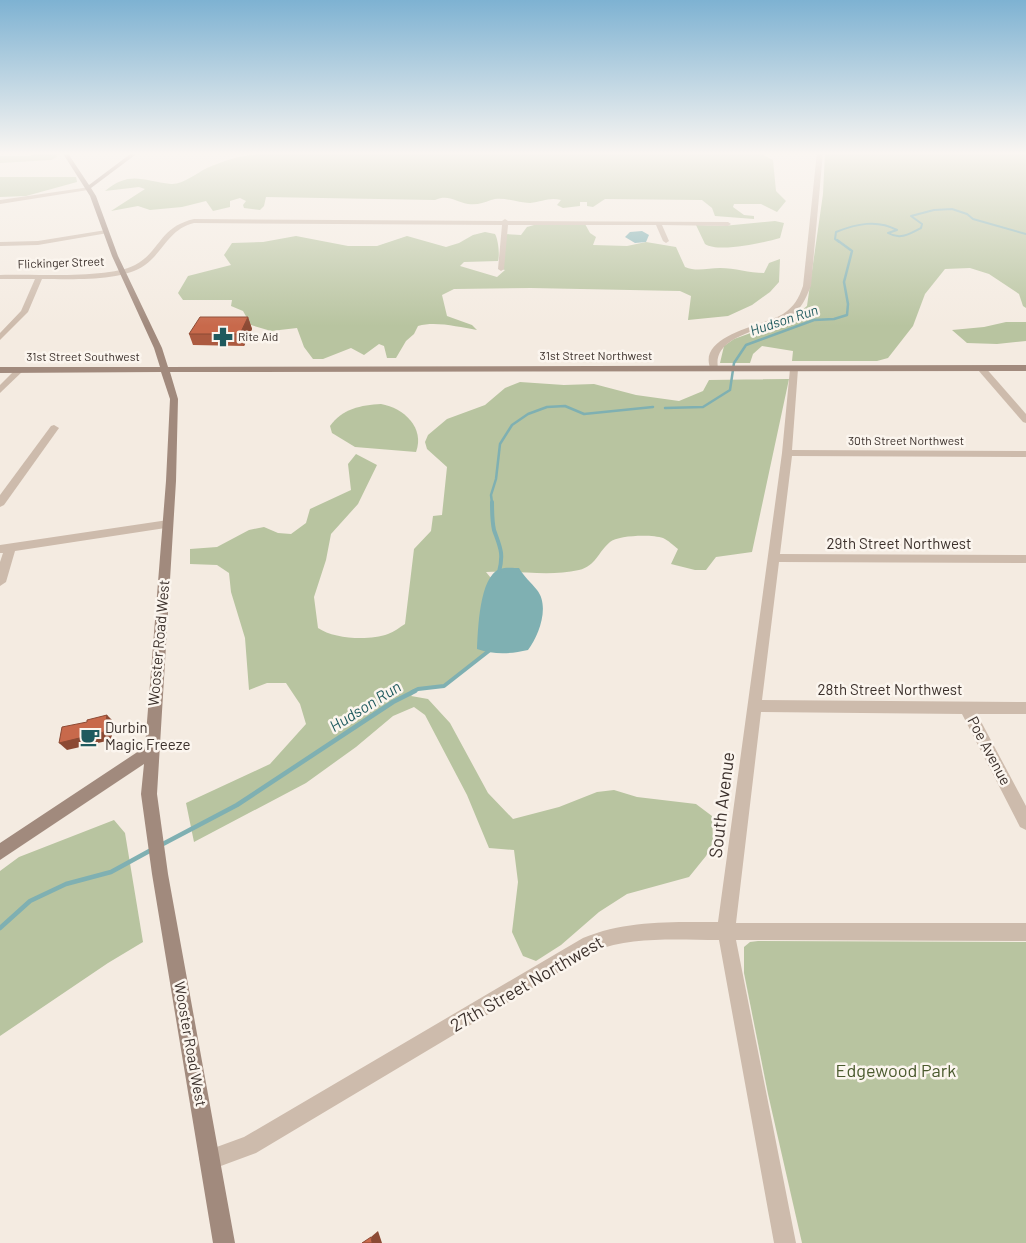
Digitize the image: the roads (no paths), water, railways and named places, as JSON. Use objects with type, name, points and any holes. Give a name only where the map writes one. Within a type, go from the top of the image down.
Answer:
[{"type":"main road","name":"Wooster Road West","points":[[97,210],[166,370],[174,399],[168,524],[150,752],[149,794],[152,823],[224,1243]]},
{"type":"main road","name":"31st Street Northwest","points":[[166,370],[1026,368]]},
{"type":"main road","name":"31st Street Southwest","points":[[0,370],[166,370]]},
{"type":"main road","points":[[0,852],[150,752]]},
{"type":"street","points":[[714,368],[714,358],[717,349],[724,341],[786,315],[804,300],[814,210]]},
{"type":"street","points":[[501,269],[504,221]]},
{"type":"street","points":[[122,271],[139,266],[173,228],[188,222],[504,221],[728,224]]},
{"type":"street","points":[[658,222],[666,241]]},
{"type":"street","points":[[0,244],[38,243],[106,232]]},
{"type":"street","name":"Flickinger Street","points":[[0,277],[122,271]]},
{"type":"street","points":[[0,338],[24,312],[40,276]]},
{"type":"street","points":[[981,368],[1026,420]]},
{"type":"street","name":"South Avenue","points":[[785,1243],[726,931],[786,453],[794,369]]},
{"type":"street","points":[[0,390],[20,370]]},
{"type":"street","points":[[0,502],[54,428]]},
{"type":"street","name":"30th Street Northwest","points":[[786,453],[1026,454]]},
{"type":"street","points":[[0,582],[5,549],[168,524]]},
{"type":"street","name":"29th Street Northwest","points":[[773,558],[1026,559]]},
{"type":"street","name":"28th Street Northwest","points":[[754,706],[1026,708]]},
{"type":"street","name":"Poe Avenue","points":[[966,707],[1026,822]]},
{"type":"street","name":"27th Street Northwest","points":[[210,1159],[249,1146],[589,944],[632,932],[1026,932]]},
{"type":"water","points":[[642,231],[649,235],[646,242],[635,243],[625,237],[630,232]]},
{"type":"water","points":[[519,568],[537,590],[543,604],[542,621],[536,637],[528,650],[502,653],[477,649],[481,605],[488,582],[493,574],[500,569]]},
{"type":"waterway","name":"Hudson Run","points":[[839,242],[835,239],[836,232],[866,224],[882,225],[897,230],[888,233],[892,235],[905,235],[921,228],[922,224],[911,216],[934,210]]},
{"type":"waterway","name":"Hudson Run","points":[[955,210],[967,214],[973,219],[1026,234]]},
{"type":"waterway","name":"Hudson Run","points":[[665,408],[703,407],[730,390],[734,363],[746,345],[814,320],[834,319],[847,315],[848,304],[844,282],[852,251],[837,240]]},
{"type":"waterway","name":"Hudson Run","points":[[492,503],[491,495],[496,479],[500,444],[512,425],[528,414],[547,407],[565,406],[584,414],[653,407]]},
{"type":"waterway","name":"Hudson Run","points":[[492,503],[493,527],[500,546],[501,555],[499,572]]},
{"type":"waterway","name":"Hudson Run","points":[[412,692],[418,689],[444,686],[490,650]]},
{"type":"waterway","name":"Hudson Run","points":[[161,845],[237,805],[393,702],[415,691]]},
{"type":"waterway","name":"Hudson Run","points":[[0,928],[30,901],[66,884],[111,872],[153,849]]},
{"type":"place","name":"Rite Aid","points":[[223,337]]},
{"type":"place","name":"Durbin Magic Freeze","points":[[90,737]]},
{"type":"park label","name":"Edgewood Park","points":[[896,1071]]}]
